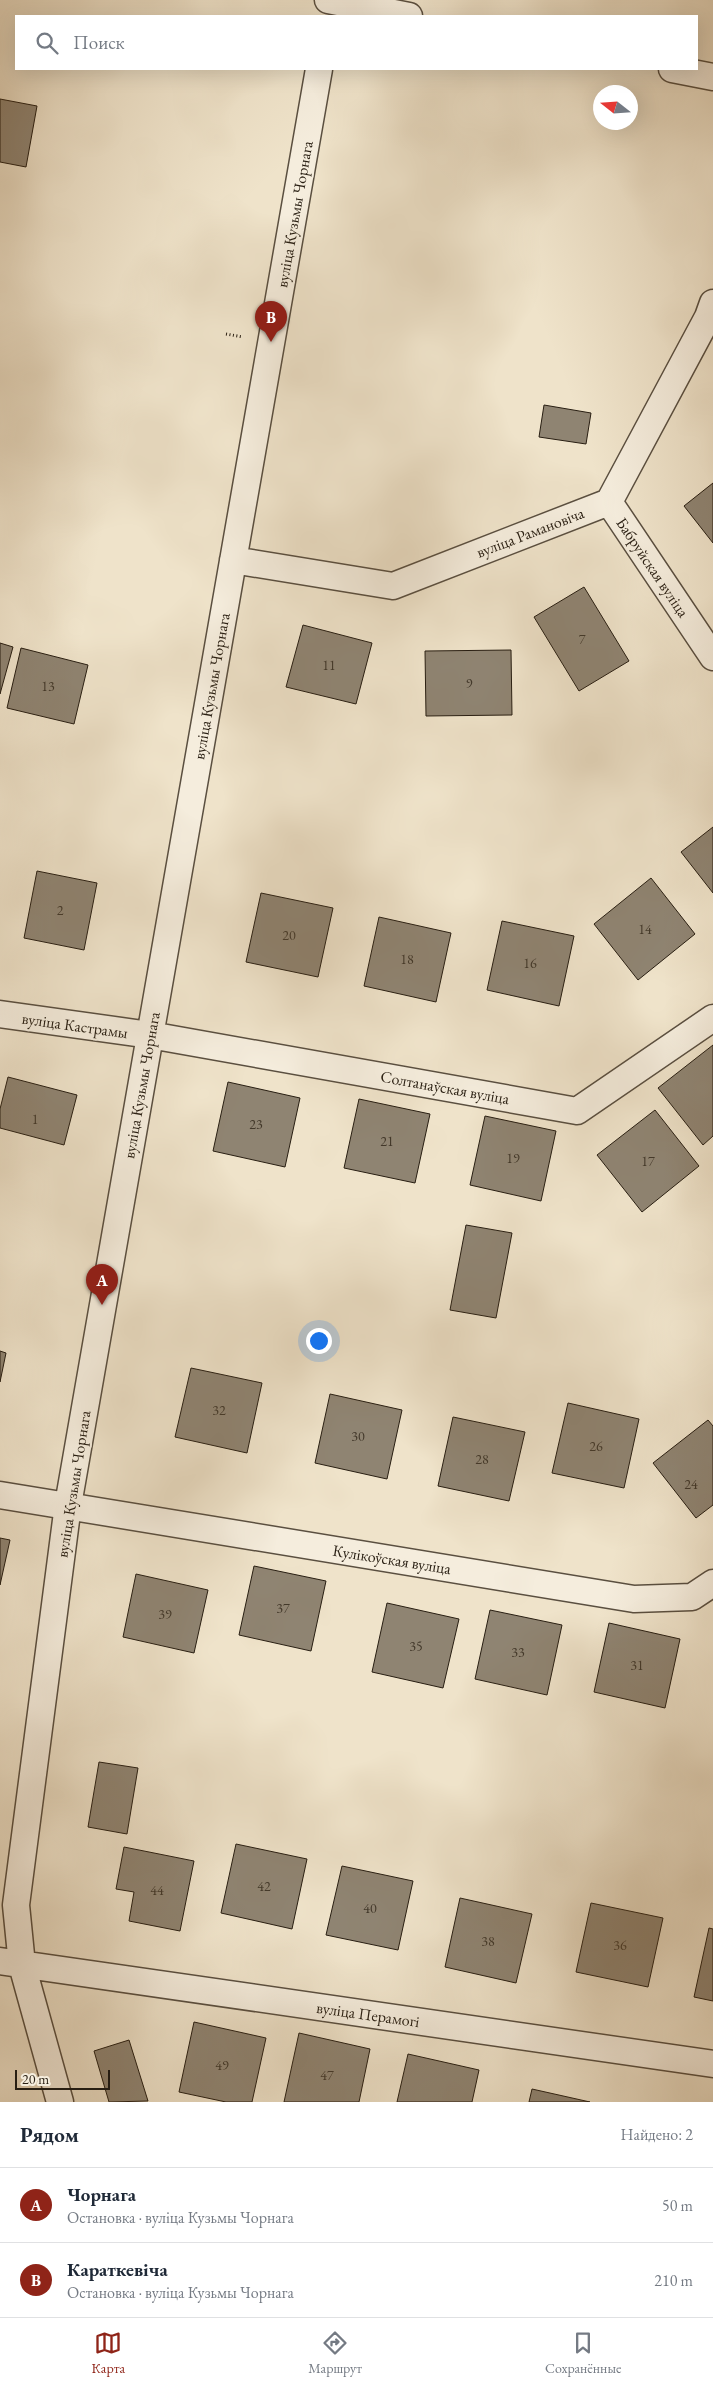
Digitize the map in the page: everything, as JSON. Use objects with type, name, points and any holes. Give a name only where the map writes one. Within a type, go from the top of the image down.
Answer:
[{"type":"street","points":[[328,15],[330,0],[404,15]]},
{"type":"street","name":"вуліца Кузьмы Чорнага","points":[[60,2102],[11,1963],[16,1905],[68,1505],[319,70]]},
{"type":"street","points":[[677,70],[713,77]]},
{"type":"street","points":[[609,502],[708,317],[713,303]]},
{"type":"street","name":"вуліца Рамановіча","points":[[233,560],[393,586],[609,502]]},
{"type":"street","name":"Бабруйская вуліца","points":[[609,502],[713,657]]},
{"type":"street","name":"вуліца Кастрамы","points":[[0,1014],[150,1035]]},
{"type":"street","name":"Солтанаўская вуліца","points":[[150,1035],[577,1111],[713,1018]]},
{"type":"street","name":"Кулікоўская вуліца","points":[[0,1494],[634,1599],[692,1598],[713,1583]]},
{"type":"street","name":"вуліца Перамогі","points":[[11,1963],[713,2064]]},
{"type":"building","points":[[0,99],[37,106],[26,167],[0,162]]},
{"type":"building","points":[[544,405],[591,413],[586,444],[539,437]]},
{"type":"building","points":[[713,483],[713,543],[684,506]]},
{"type":"building","points":[[584,587],[629,661],[579,691],[534,617]]},
{"type":"building","points":[[303,625],[372,643],[356,704],[286,687]]},
{"type":"building","points":[[0,643],[13,647],[0,694]]},
{"type":"building","points":[[21,648],[88,665],[74,724],[7,708]]},
{"type":"building","points":[[511,650],[512,715],[426,716],[425,651]]},
{"type":"building","points":[[713,827],[713,893],[681,852]]},
{"type":"building","points":[[37,871],[97,883],[84,950],[24,938]]},
{"type":"building","points":[[651,878],[695,934],[638,980],[594,924]]},
{"type":"building","points":[[261,893],[333,908],[318,977],[246,962]]},
{"type":"building","points":[[379,917],[451,933],[436,1002],[364,986]]},
{"type":"building","points":[[502,921],[574,936],[559,1006],[487,990]]},
{"type":"building","points":[[713,1045],[713,1136],[703,1145],[658,1088]]},
{"type":"building","points":[[8,1077],[77,1095],[64,1145],[0,1128],[0,1109]]},
{"type":"building","points":[[228,1082],[300,1098],[285,1167],[213,1151]]},
{"type":"building","points":[[359,1099],[430,1114],[415,1183],[344,1168]]},
{"type":"building","points":[[655,1110],[699,1166],[642,1212],[597,1155]]},
{"type":"building","points":[[485,1116],[556,1131],[541,1201],[470,1185]]},
{"type":"building","points":[[466,1225],[512,1233],[496,1318],[450,1310]]},
{"type":"building","points":[[0,1351],[6,1353],[0,1382]]},
{"type":"building","points":[[191,1368],[262,1383],[247,1453],[175,1437]]},
{"type":"building","points":[[330,1394],[402,1410],[387,1479],[315,1463]]},
{"type":"building","points":[[568,1403],[639,1419],[624,1488],[552,1473]]},
{"type":"building","points":[[453,1417],[525,1432],[509,1501],[438,1486]]},
{"type":"building","points":[[708,1420],[713,1426],[713,1505],[696,1518],[653,1463]]},
{"type":"building","points":[[0,1538],[10,1540],[0,1585]]},
{"type":"building","points":[[254,1566],[326,1581],[311,1651],[239,1635]]},
{"type":"building","points":[[136,1574],[208,1590],[194,1653],[123,1637]]},
{"type":"building","points":[[387,1603],[459,1619],[443,1688],[372,1672]]},
{"type":"building","points":[[490,1610],[562,1625],[547,1695],[475,1679]]},
{"type":"building","points":[[609,1623],[680,1639],[665,1708],[594,1692]]},
{"type":"building","points":[[99,1762],[138,1768],[127,1834],[88,1827]]},
{"type":"building","points":[[236,1844],[307,1859],[292,1929],[221,1913]]},
{"type":"building","points":[[124,1847],[194,1861],[180,1931],[129,1921],[134,1892],[116,1889]]},
{"type":"building","points":[[342,1866],[413,1881],[398,1950],[326,1935]]},
{"type":"building","points":[[460,1898],[532,1914],[516,1983],[445,1967]]},
{"type":"building","points":[[591,1903],[663,1918],[648,1987],[576,1972]]},
{"type":"building","points":[[709,1928],[713,1929],[713,2001],[694,1997]]},
{"type":"building","points":[[194,2022],[266,2038],[252,2102],[226,2102],[179,2092]]},
{"type":"building","points":[[299,2033],[370,2049],[359,2102],[284,2102]]},
{"type":"building","points":[[129,2040],[148,2101],[109,2102],[94,2051]]},
{"type":"building","points":[[408,2054],[479,2070],[472,2102],[397,2102]]},
{"type":"building","points":[[532,2089],[590,2102],[529,2102]]},
{"type":"place","name":"Караткевіча","points":[[271,342]]},
{"type":"place","name":"Чорнага","points":[[102,1305]]}]
